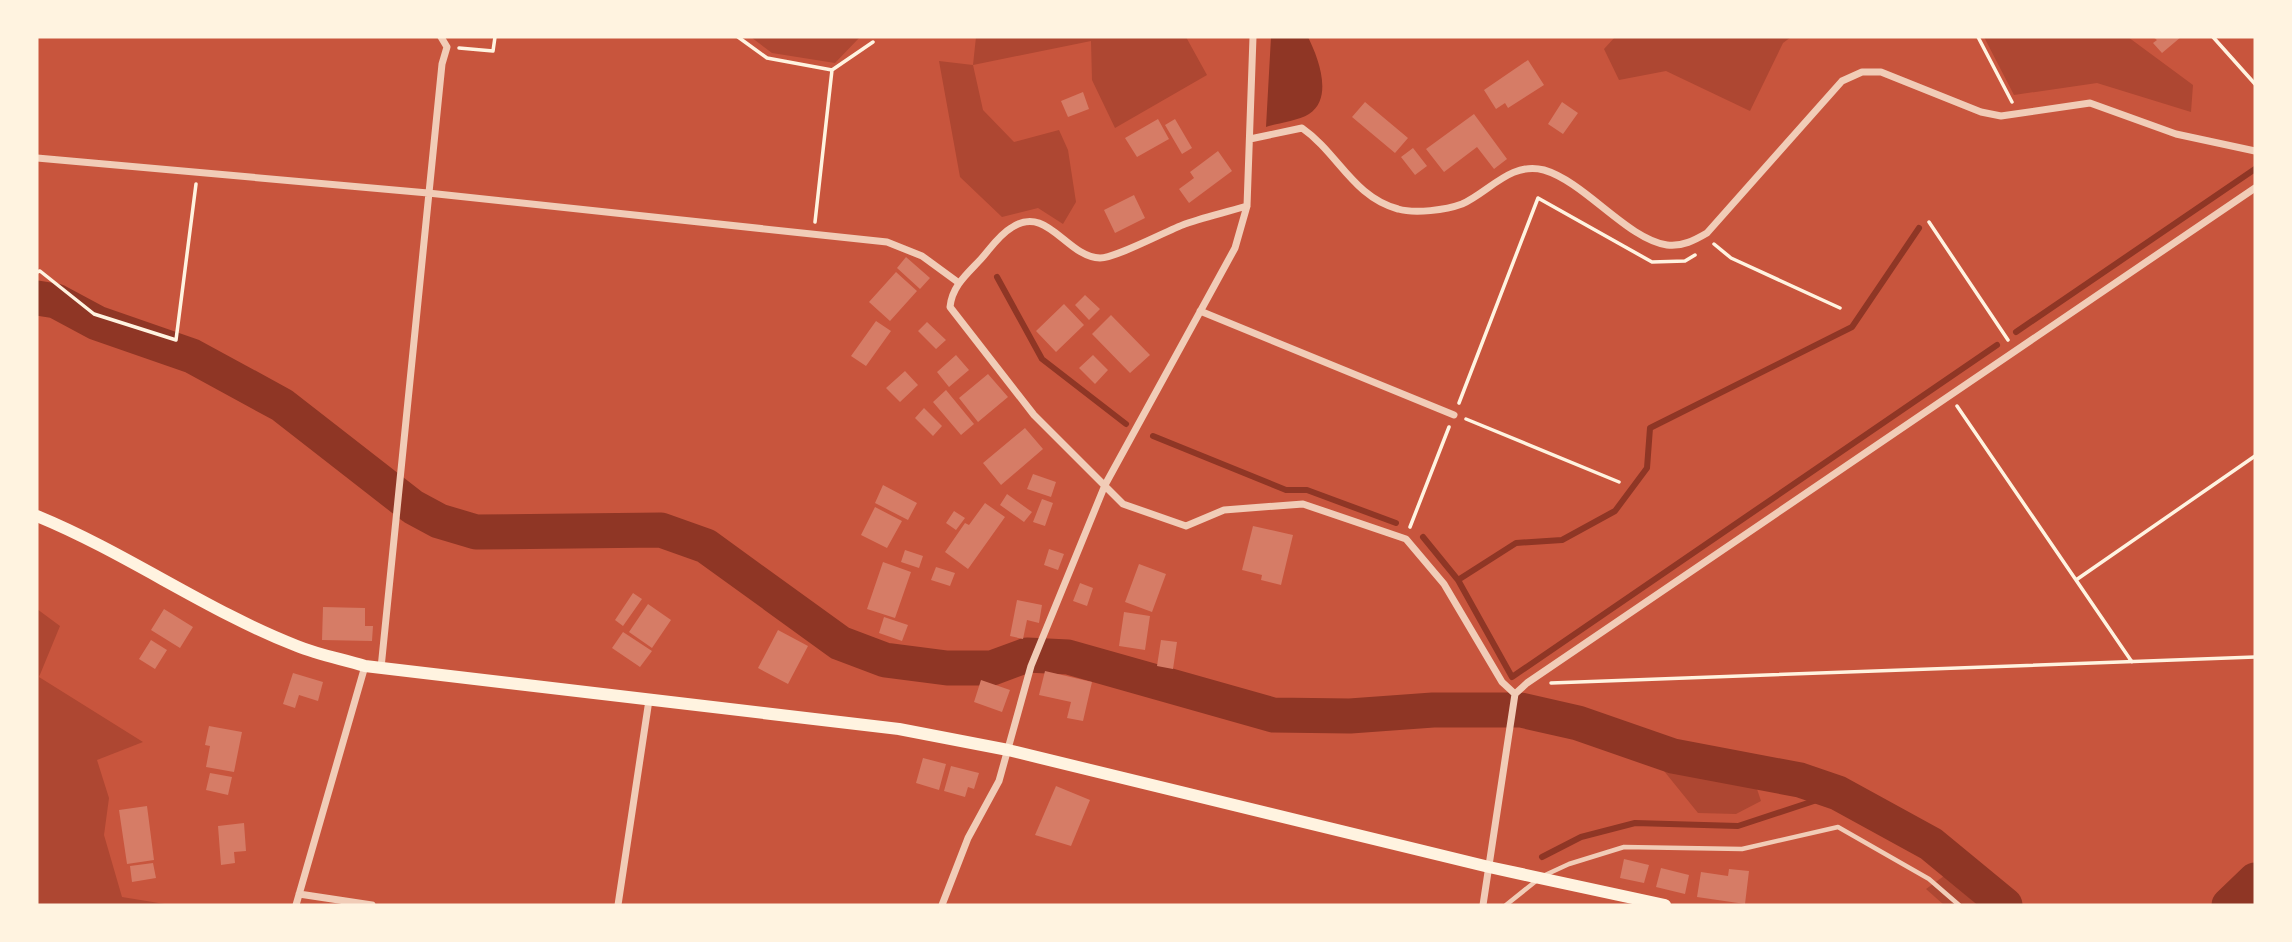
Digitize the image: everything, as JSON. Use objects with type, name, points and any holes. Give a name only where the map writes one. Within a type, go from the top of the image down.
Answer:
[{"type":"main road","points":[[37,516],[82,535],[248,624],[299,647],[365,666],[899,729],[1008,750],[1489,867],[1665,905]]},
{"type":"street","points":[[381,668],[428,194],[442,64],[447,47],[441,37]]},
{"type":"street","points":[[942,905],[968,838],[999,780],[1016,711],[1031,666],[1105,485],[1235,248],[1247,206],[1249,72],[1253,37]]},
{"type":"street","points":[[1250,139],[1302,128],[1315,137],[1354,184],[1375,201],[1402,210],[1438,209],[1462,204],[1518,170],[1541,169],[1558,176],[1647,237],[1667,245],[1690,243],[1707,233],[1842,81],[1862,72],[1881,72],[1980,113],[2001,116],[2090,103],[2176,134],[2255,150]]},
{"type":"street","points":[[37,158],[428,194],[887,242],[922,256],[959,283]]},
{"type":"street","points":[[1483,905],[1515,694],[1527,683],[2255,188]]},
{"type":"street","points":[[1247,206],[1186,224],[1102,258],[1080,254],[1048,226],[1034,221],[1021,222],[1009,229],[959,283],[951,295],[950,307],[1034,415],[1123,504],[1186,526],[1224,510],[1303,504],[1406,539],[1444,584],[1502,682],[1515,694]]},
{"type":"street","points":[[1200,311],[1454,415]]},
{"type":"street","points":[[296,905],[365,666]]},
{"type":"street","points":[[618,905],[649,699]]},
{"type":"street","points":[[299,894],[372,905]]},
{"type":"lane","points":[[1506,905],[1539,878],[1569,864],[1624,847],[1742,849],[1838,827],[1929,879],[1959,905]]},
{"type":"path","points":[[447,47],[493,51],[495,37]]},
{"type":"path","points":[[738,37],[766,58],[832,70],[873,42]]},
{"type":"path","points":[[1978,37],[2018,114]]},
{"type":"path","points":[[2213,37],[2255,85]]},
{"type":"path","points":[[814,234],[832,70]]},
{"type":"path","points":[[37,272],[40,271],[94,314],[176,340],[197,173]]},
{"type":"path","points":[[1406,539],[1538,198],[1652,262],[1685,261],[1714,244]]},
{"type":"path","points":[[1929,222],[2015,351]]},
{"type":"path","points":[[1707,233],[1714,244],[1731,258],[1840,308]]},
{"type":"path","points":[[1950,395],[2132,662]]},
{"type":"path","points":[[1454,415],[1619,482]]},
{"type":"path","points":[[2076,579],[2255,456]]},
{"type":"path","points":[[1527,683],[2255,657]]},
{"type":"shaded area","points":[[751,37],[860,37],[835,63],[772,53]]},
{"type":"shaded area","points":[[976,37],[1186,37],[1207,75],[1115,128],[1092,80],[1091,41],[973,65]]},
{"type":"shaded area","points":[[1271,37],[1308,37],[1316,55],[1322,88],[1317,107],[1309,114],[1266,127]]},
{"type":"shaded area","points":[[1615,37],[1791,37],[1783,43],[1750,111],[1666,71],[1619,80],[1604,49]]},
{"type":"shaded area","points":[[1984,37],[2128,37],[2193,85],[2191,112],[2097,83],[2014,95]]},
{"type":"shaded area","points":[[939,61],[973,65],[983,110],[1014,142],[1059,130],[1068,150],[1076,202],[1063,224],[1038,208],[1002,217],[960,177]]},
{"type":"shaded area","points":[[37,609],[60,626],[39,677],[143,742],[97,760],[109,798],[104,835],[122,897],[171,905],[37,905]]},
{"type":"shaded area","points":[[1664,771],[1757,789],[1761,801],[1736,814],[1698,813]]},
{"type":"shaded area","points":[[1944,876],[1978,905],[1944,905],[1926,889]]},
{"type":"building","points":[[2153,37],[2181,37],[2162,53],[2153,43],[2157,40]]},
{"type":"building","points":[[1528,60],[1544,85],[1508,108],[1505,103],[1496,109],[1484,90]]},
{"type":"building","points":[[1083,92],[1089,109],[1068,117],[1061,101]]},
{"type":"building","points":[[1365,102],[1408,138],[1395,153],[1352,117]]},
{"type":"building","points":[[1562,102],[1578,113],[1563,134],[1548,124]]},
{"type":"building","points":[[1474,114],[1507,159],[1494,169],[1477,147],[1444,172],[1426,149]]},
{"type":"building","points":[[1158,119],[1169,139],[1137,157],[1125,138]]},
{"type":"building","points":[[1175,119],[1192,148],[1182,154],[1165,125]]},
{"type":"building","points":[[1413,148],[1427,166],[1415,175],[1401,157]]},
{"type":"building","points":[[1218,151],[1232,171],[1189,203],[1179,189],[1194,178],[1190,172]]},
{"type":"building","points":[[1134,195],[1145,218],[1115,233],[1104,210]]},
{"type":"building","points":[[906,257],[930,278],[920,289],[897,268]]},
{"type":"building","points":[[896,272],[917,291],[890,321],[869,302]]},
{"type":"building","points":[[1085,295],[1100,309],[1089,320],[1075,305]]},
{"type":"building","points":[[1064,304],[1084,325],[1056,352],[1036,331]]},
{"type":"building","points":[[1111,315],[1150,355],[1130,373],[1092,334]]},
{"type":"building","points":[[876,321],[891,331],[866,366],[851,356]]},
{"type":"building","points":[[927,322],[946,340],[936,349],[918,331]]},
{"type":"building","points":[[956,355],[969,370],[949,387],[937,372]]},
{"type":"building","points":[[1093,355],[1108,370],[1095,384],[1079,368]]},
{"type":"building","points":[[905,371],[918,385],[900,402],[886,388]]},
{"type":"building","points":[[988,374],[1008,397],[978,422],[959,398]]},
{"type":"building","points":[[946,390],[974,424],[961,435],[933,402]]},
{"type":"building","points":[[924,408],[942,426],[933,436],[915,418]]},
{"type":"building","points":[[1025,428],[1043,449],[1001,485],[983,463]]},
{"type":"building","points":[[1033,474],[1056,482],[1051,497],[1027,489]]},
{"type":"building","points":[[883,485],[917,503],[908,520],[875,503]]},
{"type":"building","points":[[1007,494],[1032,512],[1024,522],[1000,505]]},
{"type":"building","points":[[1042,499],[1053,503],[1045,526],[1033,522]]},
{"type":"building","points":[[985,503],[1005,517],[968,569],[945,552],[965,523],[969,525]]},
{"type":"building","points":[[875,507],[902,521],[887,548],[861,535]]},
{"type":"building","points":[[954,511],[965,518],[956,530],[946,523]]},
{"type":"building","points":[[1253,526],[1293,535],[1281,585],[1261,580],[1262,575],[1242,570]]},
{"type":"building","points":[[1049,549],[1064,554],[1058,570],[1044,565]]},
{"type":"building","points":[[905,550],[923,556],[919,568],[901,562]]},
{"type":"building","points":[[883,562],[911,572],[895,618],[867,609]]},
{"type":"building","points":[[1139,564],[1166,574],[1152,612],[1125,602]]},
{"type":"building","points":[[936,567],[955,573],[950,586],[931,580]]},
{"type":"building","points":[[1080,583],[1093,588],[1087,606],[1073,601]]},
{"type":"building","points":[[633,593],[642,599],[623,626],[615,620]]},
{"type":"building","points":[[1017,600],[1042,605],[1039,623],[1027,620],[1023,639],[1010,636]]},
{"type":"building","points":[[648,604],[671,620],[652,648],[629,632]]},
{"type":"building","points":[[323,607],[365,608],[365,626],[373,626],[372,641],[322,640]]},
{"type":"building","points":[[164,609],[193,627],[180,648],[151,630]]},
{"type":"building","points":[[1124,612],[1150,616],[1145,650],[1119,646]]},
{"type":"building","points":[[884,617],[908,625],[902,641],[879,633]]},
{"type":"building","points":[[778,630],[808,646],[788,684],[758,668]]},
{"type":"building","points":[[623,632],[652,651],[640,667],[612,648]]},
{"type":"building","points":[[151,640],[167,650],[155,669],[139,659]]},
{"type":"building","points":[[1161,640],[1177,642],[1173,669],[1157,666]]},
{"type":"building","points":[[1045,671],[1092,682],[1083,721],[1067,718],[1071,702],[1039,695]]},
{"type":"building","points":[[293,673],[323,682],[318,701],[299,695],[295,708],[283,704]]},
{"type":"building","points":[[981,680],[1010,690],[1002,712],[974,702]]},
{"type":"building","points":[[209,726],[242,732],[234,772],[206,767],[210,746],[205,745]]},
{"type":"building","points":[[923,758],[946,764],[939,790],[916,783]]},
{"type":"building","points":[[951,766],[979,773],[974,789],[968,787],[965,797],[944,791]]},
{"type":"building","points":[[210,773],[232,777],[228,795],[206,790]]},
{"type":"building","points":[[1056,786],[1090,800],[1071,846],[1035,835]]},
{"type":"building","points":[[147,806],[154,860],[127,864],[119,810]]},
{"type":"building","points":[[244,823],[246,851],[234,852],[235,863],[221,865],[218,826]]},
{"type":"building","points":[[1624,859],[1649,865],[1644,883],[1620,878]]},
{"type":"building","points":[[153,863],[156,878],[132,882],[130,866]]},
{"type":"building","points":[[1661,868],[1689,875],[1685,894],[1656,887]]},
{"type":"building","points":[[1729,869],[1749,871],[1745,904],[1697,897],[1701,872],[1728,876]]},
{"type":"waterway","points":[[2016,332],[2255,169]]},
{"type":"waterway","points":[[1458,580],[1516,543],[1562,540],[1615,511],[1647,468],[1650,428],[1852,327],[1919,228]]},
{"type":"waterway","points":[[997,277],[1042,359],[1126,424]]},
{"type":"waterway","points":[[37,298],[56,301],[97,323],[192,356],[282,405],[413,507],[439,521],[476,532],[661,530],[706,546],[840,643],[885,660],[947,668],[992,668],[1027,655],[1068,657],[1273,715],[1350,716],[1433,710],[1521,710],[1578,723],[1673,756],[1800,780],[1838,793],[1931,844],[2005,905]]},
{"type":"waterway","points":[[1423,537],[1458,580],[1512,677],[1997,345]]},
{"type":"waterway","points":[[1153,436],[1286,490],[1307,490],[1396,523]]},
{"type":"waterway","points":[[1542,857],[1581,837],[1635,823],[1738,826],[1838,793]]},
{"type":"waterway","points":[[2229,905],[2255,880]]}]
